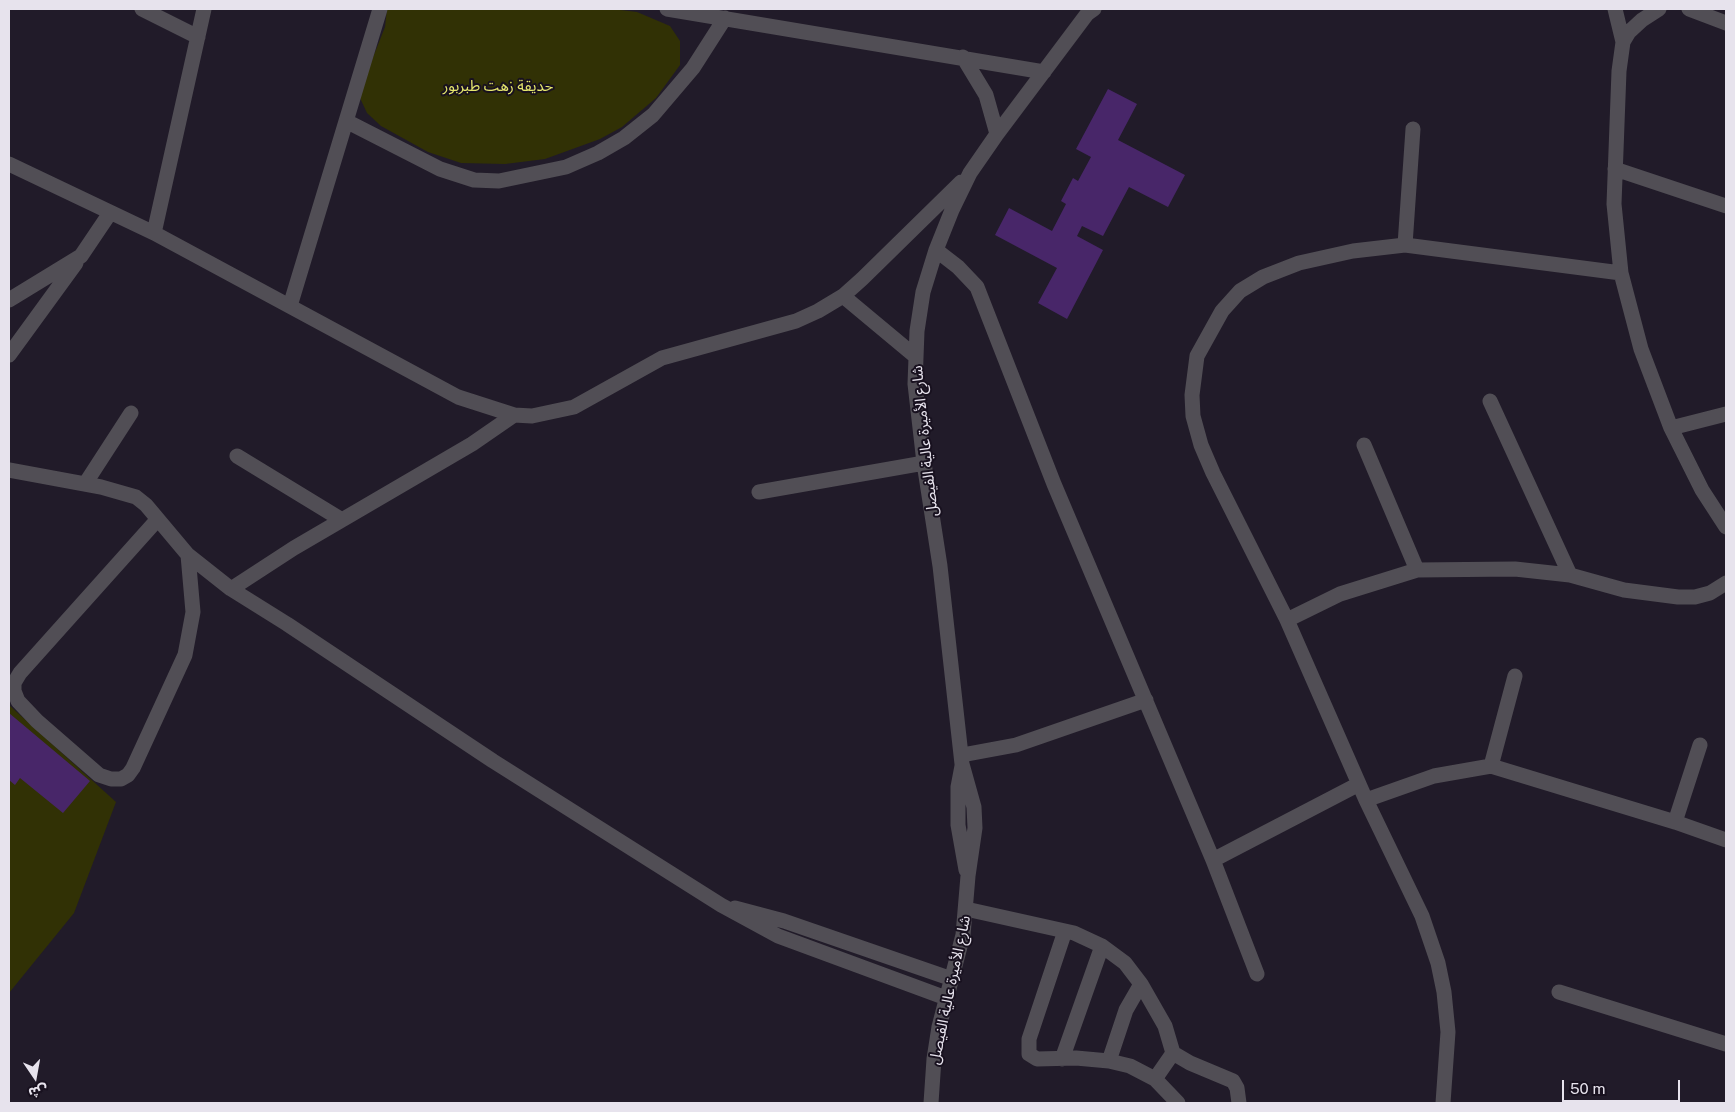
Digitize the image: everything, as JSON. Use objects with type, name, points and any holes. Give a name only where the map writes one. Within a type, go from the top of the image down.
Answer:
[{"type":"street","points":[[142,9],[198,37]]},
{"type":"street","points":[[154,233],[204,9]]},
{"type":"street","points":[[290,306],[380,9]]},
{"type":"street","points":[[667,9],[1044,72]]},
{"type":"street","points":[[1615,9],[1623,42],[1618,79],[1614,204],[1621,273],[1641,350],[1671,428],[1702,490],[1726,527]]},
{"type":"street","points":[[1623,42],[1634,26],[1659,9]]},
{"type":"street","points":[[1688,9],[1726,23]]},
{"type":"street","name":"شارع الأميرة عالية الفيصل","points":[[931,1103],[934,1059],[946,998],[958,960],[975,828],[974,807],[962,760],[940,566],[924,463],[916,384],[916,331],[923,292],[936,250],[952,210],[970,173],[997,134],[1090,11]]},
{"type":"street","points":[[346,121],[440,169],[474,180],[499,181],[566,167],[598,153],[624,138],[654,115],[693,68],[726,18]]},
{"type":"street","points":[[963,57],[986,95],[997,134]]},
{"type":"street","points":[[1405,245],[1413,129]]},
{"type":"street","points":[[9,164],[154,233],[221,271],[458,397],[514,415],[532,416],[574,407],[662,358],[796,321],[843,296],[970,173]]},
{"type":"street","points":[[1615,168],[1726,206]]},
{"type":"street","points":[[9,355],[110,213]]},
{"type":"street","points":[[1445,1103],[1448,1032],[1444,992],[1438,963],[1422,916],[1366,800],[1288,620],[1213,473],[1201,445],[1193,416],[1192,395],[1197,356],[1222,310],[1240,291],[1263,277],[1299,263],[1353,251],[1405,245],[1621,273]]},
{"type":"street","points":[[936,250],[958,267],[976,287],[1054,484],[1213,860],[1257,974]]},
{"type":"street","points":[[9,300],[81,256]]},
{"type":"street","points":[[843,296],[915,356]]},
{"type":"street","points":[[1490,401],[1570,575]]},
{"type":"street","points":[[85,484],[131,413]]},
{"type":"street","points":[[1671,428],[1726,414]]},
{"type":"street","points":[[230,589],[342,520],[472,444],[514,415]]},
{"type":"street","points":[[1364,445],[1417,570]]},
{"type":"street","points":[[236,456],[342,520]]},
{"type":"street","points":[[759,492],[924,463]]},
{"type":"street","points":[[9,470],[85,484],[136,497],[146,505],[156,520],[188,555],[230,589],[287,624],[493,762],[587,818],[721,905],[778,936],[946,998]]},
{"type":"street","points":[[156,520],[20,673],[14,683],[14,691],[18,701],[99,775],[111,779],[128,775],[133,768],[185,655],[193,612],[188,555]]},
{"type":"street","points":[[1288,620],[1340,594],[1389,577],[1417,570],[1515,569],[1570,575],[1624,590],[1678,597],[1695,597],[1710,593],[1726,583]]},
{"type":"street","points":[[1491,766],[1515,676]]},
{"type":"street","points":[[962,760],[1016,745],[1146,700]]},
{"type":"street","points":[[1675,822],[1700,745]]},
{"type":"street","points":[[1366,800],[1434,776],[1491,766],[1675,822],[1726,840]]},
{"type":"street","points":[[1213,860],[1360,784]]},
{"type":"street","points":[[721,905],[784,921],[952,980]]},
{"type":"street","points":[[966,909],[1065,930],[1102,946],[1125,963],[1141,984],[1165,1026],[1172,1053],[1190,1063],[1233,1081],[1237,1088],[1239,1103]]},
{"type":"street","points":[[1065,930],[1029,1039],[1028,1049],[1032,1057],[1037,1059],[1109,1061],[1130,1066],[1155,1078],[1178,1103]]},
{"type":"street","points":[[1062,1059],[1102,946]]},
{"type":"street","points":[[1109,1061],[1126,1010],[1141,984]]},
{"type":"street","points":[[1558,992],[1726,1044]]},
{"type":"street","points":[[1155,1078],[1172,1053]]},
{"type":"green space","name":"حديقة زهت طبربور","points":[[387,9],[612,9],[637,12],[670,26],[680,41],[680,65],[656,98],[622,127],[600,139],[545,159],[505,164],[461,163],[428,152],[381,126],[367,113],[360,98],[366,75],[385,27]]},
{"type":"green space","points":[[9,705],[116,802],[74,913],[9,993]]},
{"type":"building","points":[[1108,89],[1137,104],[1118,140],[1185,175],[1168,207],[1129,187],[1103,236],[1082,226],[1077,236],[1103,250],[1067,319],[1038,303],[1057,268],[995,235],[1009,208],[1052,231],[1066,204],[1061,201],[1073,178],[1078,181],[1091,157],[1076,149]]},
{"type":"building","points":[[9,713],[90,781],[63,813],[20,778],[15,785],[9,780]]}]
